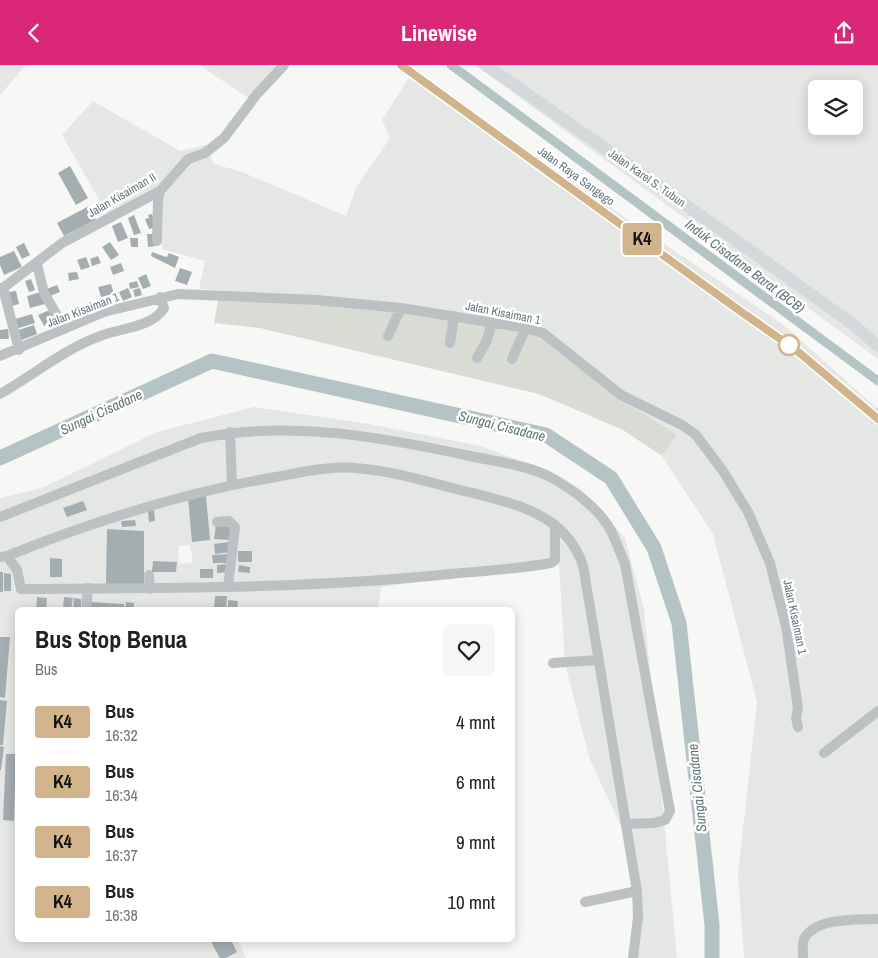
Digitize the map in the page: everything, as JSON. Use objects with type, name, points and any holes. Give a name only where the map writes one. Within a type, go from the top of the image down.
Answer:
[{"type":"main road","name":"Jalan Karel S. Tubun","points":[[486,65],[743,246],[855,326],[878,345]]},
{"type":"street","name":"Jalan Kisaiman II","points":[[2,288],[37,264],[62,243],[160,191],[188,159],[204,153],[224,139],[257,94],[284,65]]},
{"type":"street","name":"Jalan Raya Sangego","points":[[401,65],[796,350],[877,417]]},
{"type":"street","points":[[156,241],[160,191]]},
{"type":"street","points":[[37,264],[44,293],[65,329]]},
{"type":"street","points":[[2,288],[19,349]]},
{"type":"street","name":"Jalan Kisaiman 1","points":[[0,356],[104,312],[178,294],[215,294],[316,300],[401,309],[492,322],[543,333],[621,395],[682,425],[696,435],[723,471],[748,512],[770,563],[786,626],[798,708],[796,718],[798,727]]},
{"type":"street","points":[[0,394],[64,354],[101,335],[154,320],[164,308],[160,297]]},
{"type":"street","points":[[388,336],[401,309]]},
{"type":"street","points":[[450,343],[454,316]]},
{"type":"street","points":[[477,357],[487,340],[492,322]]},
{"type":"street","points":[[512,359],[526,328]]},
{"type":"street","points":[[0,517],[201,438],[230,432],[292,430],[386,438],[521,467],[552,478],[571,490],[599,515],[610,528],[625,564],[670,811],[666,820],[654,823],[627,824]]},
{"type":"street","points":[[230,432],[232,484]]},
{"type":"street","points":[[555,525],[556,554],[555,560],[551,563],[403,579],[336,583],[150,589],[21,589],[17,570],[4,556],[147,506],[232,484],[328,468],[355,468],[396,474],[522,506],[555,525],[575,547],[582,562],[637,891],[638,917],[633,958]]},
{"type":"street","points":[[217,522],[229,521],[235,527],[228,587]]},
{"type":"street","points":[[149,575],[150,589]]},
{"type":"street","points":[[86,607],[88,588]]},
{"type":"street","points":[[553,663],[598,660]]},
{"type":"street","points":[[824,753],[878,711]]},
{"type":"street","points":[[585,902],[637,891]]},
{"type":"street","points":[[803,958],[803,941],[810,931],[826,924],[878,919]]},
{"type":"shaded area","points":[[0,65],[26,65],[0,95]]},
{"type":"shaded area","points":[[199,65],[286,65],[253,101]]},
{"type":"shaded area","points":[[475,65],[878,65],[878,359]]},
{"type":"shaded area","points":[[412,73],[781,323],[878,409],[878,958],[744,958],[738,875],[757,702],[713,534],[662,456],[677,434],[395,303],[199,289],[205,261],[162,249],[163,193],[112,222],[62,135],[93,101],[180,151],[206,145],[214,164],[242,172],[346,216],[357,186],[390,138],[382,120]]},
{"type":"shaded area","points":[[220,291],[395,303],[535,326],[619,398],[677,435],[662,456],[623,430],[539,394],[260,328],[214,323]]},
{"type":"shaded area","points":[[254,407],[369,424],[481,446],[541,469],[581,489],[625,538],[644,609],[677,958],[630,958],[635,890],[623,830],[590,760],[565,664],[559,564],[381,587],[378,607],[15,607],[15,942],[239,942],[246,958],[0,958],[0,498],[42,488],[157,432]],"holes":[[[190,545],[193,562],[179,564],[178,546]]]},
{"type":"building","points":[[70,166],[88,198],[76,205],[58,173]]},
{"type":"building","points":[[89,206],[96,220],[64,236],[57,223]]},
{"type":"building","points":[[152,214],[156,227],[149,229],[145,219],[149,218],[148,215]]},
{"type":"building","points":[[134,215],[141,233],[134,235],[128,218]]},
{"type":"building","points":[[121,222],[128,238],[118,242],[112,226]]},
{"type":"building","points":[[147,234],[154,234],[155,246],[148,247]]},
{"type":"building","points":[[130,238],[138,238],[138,247],[131,247]]},
{"type":"building","points":[[110,242],[119,255],[111,260],[102,247]]},
{"type":"building","points":[[24,243],[30,255],[22,259],[16,247]]},
{"type":"building","points":[[14,251],[22,267],[4,275],[0,265],[0,257]]},
{"type":"building","points":[[152,252],[167,257],[169,253],[179,257],[175,268],[151,256]]},
{"type":"building","points":[[98,256],[101,263],[92,266],[90,259]]},
{"type":"building","points":[[86,257],[90,267],[81,270],[77,260]]},
{"type":"building","points":[[121,263],[124,271],[113,275],[110,267]]},
{"type":"building","points":[[180,268],[192,272],[187,285],[175,281]]},
{"type":"building","points":[[77,272],[79,279],[69,281],[68,273]]},
{"type":"building","points":[[146,274],[151,286],[143,289],[138,278]]},
{"type":"building","points":[[31,279],[35,290],[29,292],[25,281]]},
{"type":"building","points":[[137,281],[139,287],[130,289],[129,283]]},
{"type":"building","points":[[111,284],[114,294],[101,297],[98,287]]},
{"type":"building","points":[[57,285],[60,292],[50,296],[47,289]]},
{"type":"building","points":[[128,288],[132,297],[123,301],[119,292]]},
{"type":"building","points":[[140,288],[142,295],[135,297],[133,290]]},
{"type":"building","points":[[16,291],[19,304],[12,306],[9,292]]},
{"type":"building","points":[[41,292],[45,304],[30,308],[27,296]]},
{"type":"building","points":[[52,309],[57,320],[44,326],[38,315]]},
{"type":"building","points":[[32,314],[35,323],[16,329],[12,320]]},
{"type":"building","points":[[34,325],[37,334],[19,341],[15,331]]},
{"type":"building","points":[[8,329],[9,339],[0,339],[0,330]]},
{"type":"building","points":[[206,496],[210,540],[192,542],[188,497]]},
{"type":"building","points":[[83,501],[87,510],[67,517],[63,508]]},
{"type":"building","points":[[154,510],[155,521],[149,522],[148,511]]},
{"type":"building","points":[[135,520],[136,526],[122,527],[121,521]]},
{"type":"building","points":[[216,525],[231,527],[230,540],[214,539]]},
{"type":"building","points":[[107,529],[144,531],[144,585],[106,584]]},
{"type":"building","points":[[229,542],[231,552],[215,554],[214,544]]},
{"type":"building","points":[[238,551],[252,551],[252,562],[238,562]]},
{"type":"building","points":[[229,554],[229,563],[213,563],[212,555]]},
{"type":"building","points":[[50,558],[62,559],[62,577],[50,577]]},
{"type":"building","points":[[153,561],[177,562],[176,572],[152,572]]},
{"type":"building","points":[[228,564],[228,572],[217,573],[217,565]]},
{"type":"building","points":[[239,565],[250,567],[250,573],[238,572]]},
{"type":"building","points":[[200,569],[213,569],[213,578],[200,578]]},
{"type":"building","points":[[0,572],[3,572],[3,592],[0,592]]},
{"type":"building","points":[[4,573],[11,574],[11,591],[4,591]]},
{"type":"building","points":[[215,596],[227,596],[226,607],[214,607]]},
{"type":"building","points":[[37,597],[47,598],[46,607],[36,607]]},
{"type":"building","points":[[64,597],[73,598],[72,607],[63,607]]},
{"type":"building","points":[[74,598],[81,599],[81,607],[73,607]]},
{"type":"building","points":[[228,600],[238,601],[237,607],[228,607]]},
{"type":"building","points":[[89,602],[124,604],[124,607],[89,607]]},
{"type":"building","points":[[126,602],[134,603],[134,607],[125,607]]},
{"type":"building","points":[[0,637],[10,637],[5,698],[0,697]]},
{"type":"building","points":[[0,700],[7,701],[3,745],[0,745]]},
{"type":"building","points":[[0,746],[4,747],[1,770],[0,770]]},
{"type":"building","points":[[6,754],[15,754],[14,821],[3,820]]},
{"type":"building","points":[[211,942],[232,942],[237,952],[226,958],[220,958]]},
{"type":"waterway","name":"Induk Cisadane Barat (BCB)","points":[[451,65],[878,381]]},
{"type":"waterway","name":"Sungai Cisadane","points":[[0,458],[212,361],[546,435],[611,478],[654,548],[679,623],[712,925],[712,958]]},
{"type":"bus line","name":"K4","points":[[401,65],[796,350],[878,419]]}]
